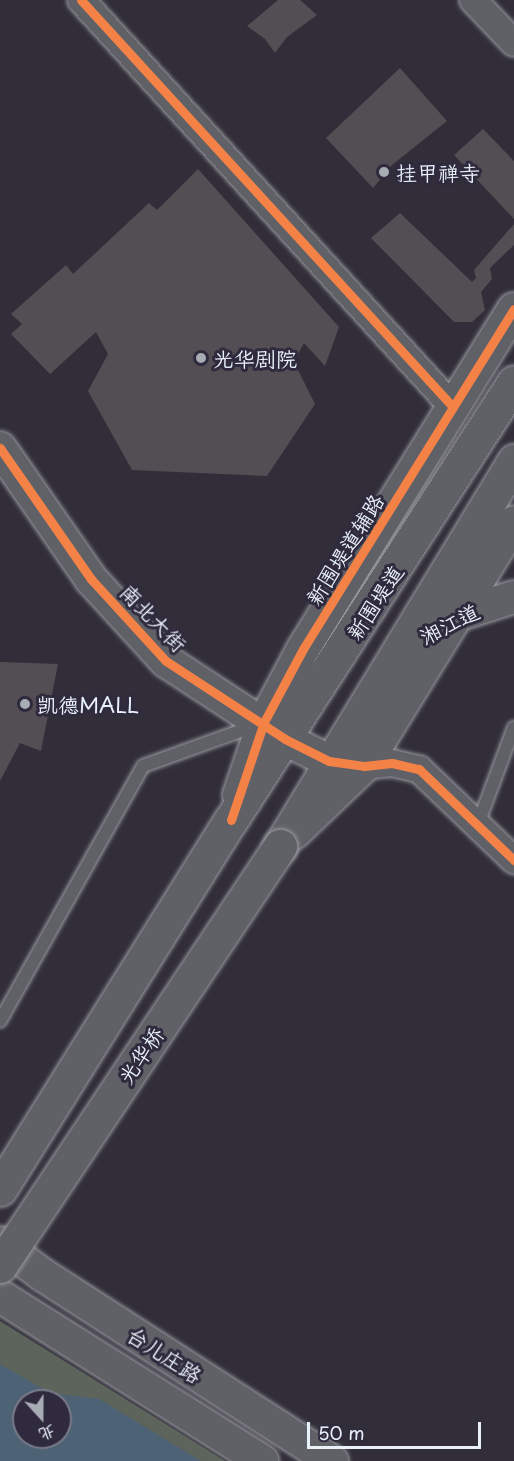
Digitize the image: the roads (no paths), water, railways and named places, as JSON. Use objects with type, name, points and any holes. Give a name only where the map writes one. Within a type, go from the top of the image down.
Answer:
[{"type":"highway","name":"新围堤道","points":[[0,1189],[231,820],[275,731],[514,382]]},
{"type":"highway","points":[[280,846],[329,761],[392,663],[514,461]]},
{"type":"highway","name":"光华桥","points":[[0,1266],[280,846]]},
{"type":"street","points":[[81,0],[453,407]]},
{"type":"street","points":[[473,0],[514,43]]},
{"type":"street","name":"新围堤道辅路","points":[[275,731],[303,649],[514,309]]},
{"type":"street","name":"南北大街","points":[[0,448],[91,579],[166,660],[275,731],[329,761],[364,766]]},
{"type":"street","points":[[280,846],[364,766],[514,522]]},
{"type":"street","name":"湘江道","points":[[392,663],[429,628],[458,614],[514,597]]},
{"type":"street","points":[[364,766],[392,763],[419,769],[514,860]]},
{"type":"street","name":"台儿庄路","points":[[0,1243],[43,1275],[332,1461]]},
{"type":"street","name":"台儿庄路","points":[[0,1296],[262,1461]]},
{"type":"lane","points":[[478,824],[514,727]]},
{"type":"lane","points":[[0,1021],[143,766],[275,731]]},
{"type":"water","points":[[0,1364],[43,1389],[12,1389],[12,1449],[72,1449],[72,1396],[99,1399],[201,1461],[0,1461]]},
{"type":"place","name":"挂甲禅寺","points":[[384,172]]},
{"type":"place","name":"光华剧院","points":[[201,358]]},
{"type":"place","name":"凯德MALL","points":[[25,704]]}]
